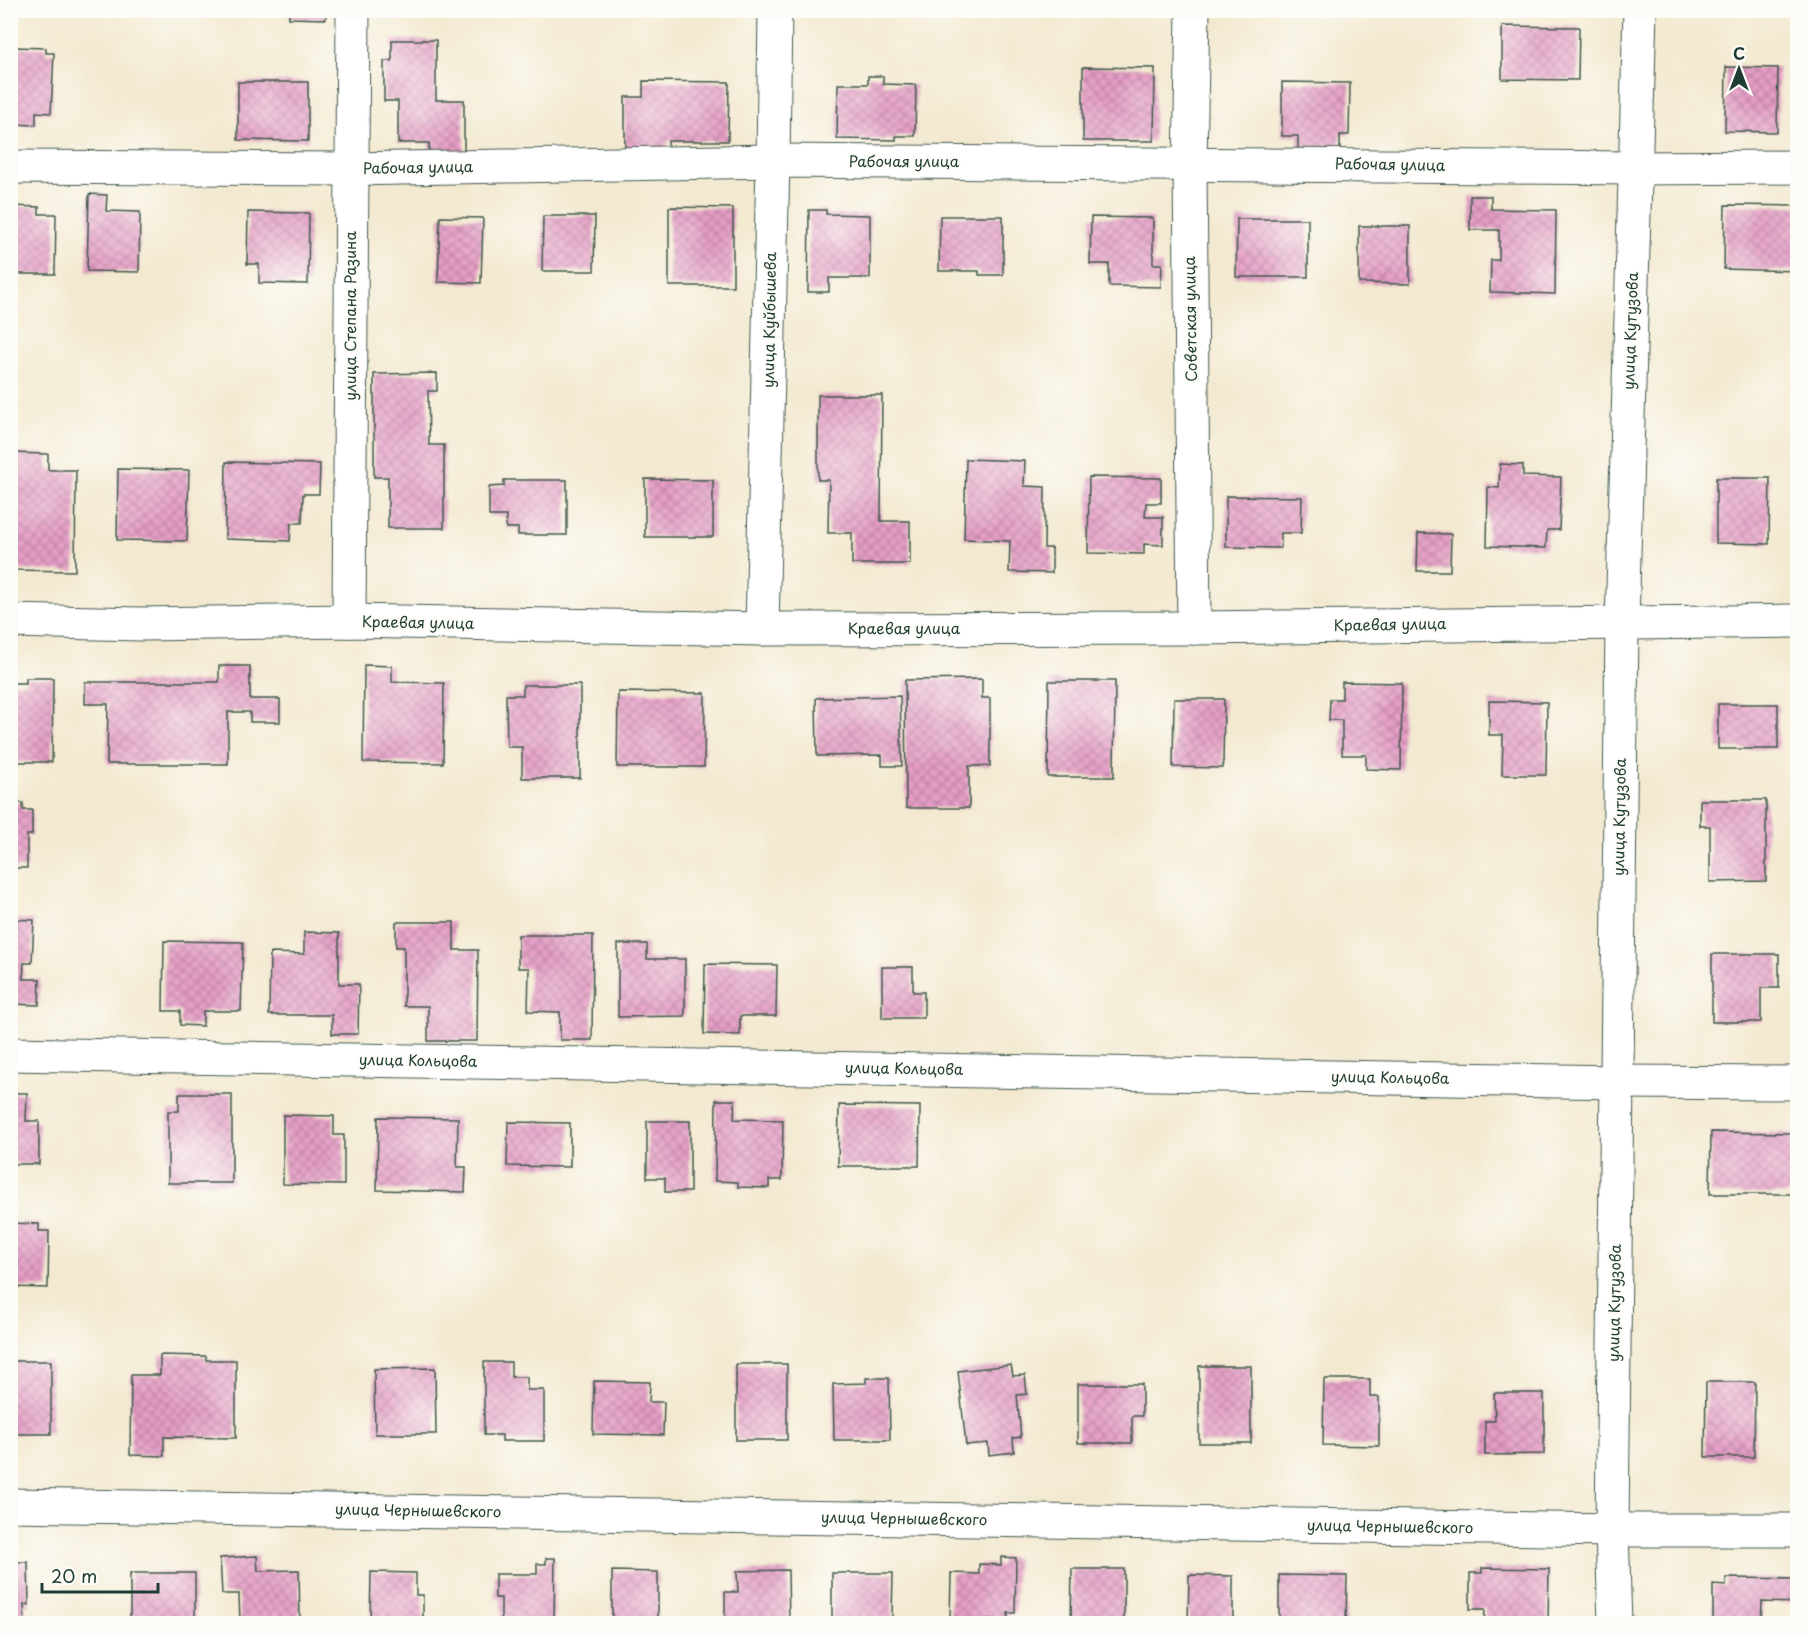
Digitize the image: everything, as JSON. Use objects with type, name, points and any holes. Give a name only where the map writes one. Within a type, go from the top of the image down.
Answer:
[{"type":"street","name":"улица Степана Разина","points":[[349,621],[353,10]]},
{"type":"street","name":"улица Куйбышева","points":[[762,629],[774,161],[775,10]]},
{"type":"street","name":"Советская улица","points":[[1193,10],[1190,163],[1194,627]]},
{"type":"street","name":"улица Кутузова","points":[[1615,1623],[1612,1530],[1622,623],[1640,10]]},
{"type":"street","name":"Рабочая улица","points":[[10,167],[352,169],[774,161],[1635,168],[1797,167]]},
{"type":"street","name":"Краевая улица","points":[[10,621],[141,624],[349,621],[762,629],[1797,621]]},
{"type":"street","name":"улица Кольцова","points":[[10,1054],[1617,1082],[1797,1083]]},
{"type":"street","name":"улица Чернышевского","points":[[10,1505],[1612,1530],[1797,1530]]},
{"type":"building","points":[[289,10],[326,10],[326,19],[289,18]]},
{"type":"building","points":[[1502,26],[1579,27],[1578,80],[1502,79]]},
{"type":"building","points":[[392,40],[436,40],[436,100],[464,100],[464,153],[429,153],[429,143],[398,143],[398,101],[384,101],[384,61],[392,61]]},
{"type":"building","points":[[14,47],[46,48],[46,53],[54,53],[51,113],[36,112],[36,125],[10,124],[10,51],[14,51]]},
{"type":"building","points":[[1083,67],[1155,68],[1154,141],[1083,141]]},
{"type":"building","points":[[1726,67],[1778,68],[1777,132],[1725,131]]},
{"type":"building","points":[[868,76],[883,76],[883,84],[916,85],[915,136],[896,136],[896,140],[837,139],[838,84],[868,84]]},
{"type":"building","points":[[643,81],[729,82],[728,141],[668,141],[668,151],[625,151],[625,97],[643,97]]},
{"type":"building","points":[[238,82],[308,82],[308,141],[238,140]]},
{"type":"building","points":[[1282,82],[1350,83],[1349,135],[1340,135],[1340,151],[1298,150],[1298,136],[1282,136]]},
{"type":"building","points":[[89,194],[107,195],[106,211],[140,212],[139,272],[87,271]]},
{"type":"building","points":[[1470,196],[1491,196],[1491,209],[1556,210],[1555,294],[1490,292],[1491,260],[1499,260],[1499,230],[1470,230]]},
{"type":"building","points":[[1725,205],[1798,206],[1798,271],[1724,269]]},
{"type":"building","points":[[10,206],[39,207],[39,214],[56,214],[55,274],[10,274]]},
{"type":"building","points":[[669,207],[733,208],[733,286],[669,286]]},
{"type":"building","points":[[809,210],[826,210],[826,214],[870,215],[870,278],[829,278],[829,292],[808,292]]},
{"type":"building","points":[[248,212],[309,213],[308,284],[259,283],[259,264],[247,264]]},
{"type":"building","points":[[543,216],[595,216],[594,271],[542,271]]},
{"type":"building","points":[[940,216],[1003,216],[1003,275],[979,275],[979,271],[939,271]]},
{"type":"building","points":[[440,217],[483,218],[481,283],[438,282]]},
{"type":"building","points":[[1091,217],[1153,218],[1153,264],[1162,264],[1161,287],[1109,286],[1109,264],[1090,264]]},
{"type":"building","points":[[1237,219],[1308,219],[1308,277],[1236,277]]},
{"type":"building","points":[[1359,226],[1410,226],[1410,284],[1359,283]]},
{"type":"building","points":[[437,373],[437,391],[428,391],[429,445],[444,445],[444,528],[388,528],[388,477],[374,477],[374,374]]},
{"type":"building","points":[[818,395],[882,395],[881,521],[910,521],[910,564],[852,564],[852,533],[828,533],[829,480],[818,480]]},
{"type":"building","points":[[10,453],[48,454],[48,470],[76,470],[75,571],[10,570]]},
{"type":"building","points":[[966,459],[1025,461],[1024,486],[1045,487],[1044,548],[1052,548],[1052,573],[1009,572],[1010,541],[964,539]]},
{"type":"building","points":[[226,462],[320,464],[319,494],[303,494],[302,523],[291,523],[290,541],[225,539]]},
{"type":"building","points":[[1500,464],[1523,465],[1523,476],[1561,477],[1559,530],[1547,530],[1546,548],[1487,546],[1488,487],[1499,488]]},
{"type":"building","points":[[118,469],[189,470],[187,541],[117,540]]},
{"type":"building","points":[[1089,477],[1161,478],[1161,503],[1146,503],[1145,517],[1163,517],[1163,545],[1144,544],[1144,554],[1088,553]]},
{"type":"building","points":[[1716,478],[1770,478],[1769,544],[1716,543]]},
{"type":"building","points":[[645,479],[713,480],[713,537],[645,537]]},
{"type":"building","points":[[504,480],[567,480],[567,535],[518,535],[518,528],[506,528],[506,516],[489,516],[489,487],[504,486]]},
{"type":"building","points":[[1226,496],[1302,497],[1301,533],[1281,533],[1281,548],[1226,547]]},
{"type":"building","points":[[1418,533],[1451,534],[1450,571],[1417,571]]},
{"type":"building","points":[[364,665],[392,666],[392,682],[444,683],[443,763],[363,762]]},
{"type":"building","points":[[219,666],[250,666],[250,699],[280,699],[280,722],[250,722],[250,712],[228,712],[228,764],[107,764],[108,704],[85,704],[85,682],[219,682]]},
{"type":"building","points":[[26,678],[53,678],[52,762],[10,762],[10,683],[26,683]]},
{"type":"building","points":[[982,679],[982,698],[990,698],[990,766],[969,766],[969,808],[906,808],[905,680]]},
{"type":"building","points":[[1049,681],[1115,681],[1114,777],[1048,777]]},
{"type":"building","points":[[1342,682],[1402,683],[1401,770],[1366,769],[1366,755],[1342,755],[1342,720],[1329,720],[1330,699],[1342,699]]},
{"type":"building","points":[[523,685],[580,685],[580,778],[522,778],[522,747],[507,747],[506,695],[523,695]]},
{"type":"building","points":[[618,692],[705,693],[704,767],[617,767]]},
{"type":"building","points":[[900,696],[902,766],[882,766],[882,755],[817,756],[816,698]]},
{"type":"building","points":[[1174,699],[1224,699],[1223,768],[1173,767]]},
{"type":"building","points":[[1489,701],[1547,702],[1546,775],[1502,775],[1503,735],[1489,735]]},
{"type":"building","points":[[1718,704],[1778,704],[1778,749],[1718,749]]},
{"type":"building","points":[[1700,800],[1766,800],[1766,881],[1710,882],[1710,826],[1700,826]]},
{"type":"building","points":[[10,803],[23,803],[23,810],[32,810],[32,835],[27,835],[27,868],[10,868]]},
{"type":"building","points":[[10,919],[34,920],[32,963],[24,963],[23,979],[40,979],[39,1005],[10,1004]]},
{"type":"building","points":[[396,922],[454,922],[454,950],[478,950],[477,1041],[428,1041],[428,1006],[404,1006],[404,947],[396,947]]},
{"type":"building","points":[[304,932],[339,933],[339,984],[359,984],[358,1034],[332,1034],[332,1015],[269,1015],[270,953],[304,954]]},
{"type":"building","points":[[518,935],[593,935],[592,1040],[560,1040],[560,1012],[528,1011],[529,968],[518,968]]},
{"type":"building","points":[[164,941],[243,942],[241,1011],[203,1011],[203,1026],[180,1025],[180,1011],[163,1011]]},
{"type":"building","points":[[618,944],[647,944],[647,959],[685,959],[685,1016],[618,1017]]},
{"type":"building","points":[[1712,954],[1779,954],[1779,988],[1761,988],[1761,1022],[1712,1022]]},
{"type":"building","points":[[705,964],[777,965],[776,1016],[740,1016],[740,1035],[704,1034]]},
{"type":"building","points":[[882,967],[913,967],[913,992],[924,992],[924,1018],[882,1018]]},
{"type":"building","points":[[10,1093],[27,1093],[26,1121],[39,1121],[39,1164],[10,1164]]},
{"type":"building","points":[[179,1094],[232,1094],[232,1183],[168,1183],[168,1111],[179,1111]]},
{"type":"building","points":[[716,1100],[735,1100],[734,1119],[783,1120],[782,1180],[769,1180],[769,1188],[738,1187],[738,1182],[715,1181]]},
{"type":"building","points":[[839,1105],[920,1106],[919,1166],[838,1166]]},
{"type":"building","points":[[283,1115],[334,1116],[334,1135],[344,1135],[344,1185],[283,1184]]},
{"type":"building","points":[[378,1117],[458,1118],[457,1167],[466,1167],[465,1192],[377,1190]]},
{"type":"building","points":[[647,1121],[690,1121],[690,1192],[665,1192],[665,1178],[647,1178]]},
{"type":"building","points":[[508,1122],[570,1123],[570,1167],[507,1166]]},
{"type":"building","points":[[1711,1132],[1792,1133],[1792,1194],[1710,1194]]},
{"type":"building","points":[[10,1223],[39,1224],[39,1231],[49,1231],[48,1288],[10,1287]]},
{"type":"building","points":[[160,1355],[206,1356],[206,1360],[236,1360],[236,1438],[164,1437],[164,1456],[130,1455],[131,1375],[160,1375]]},
{"type":"building","points":[[10,1361],[51,1361],[51,1434],[10,1434]]},
{"type":"building","points":[[484,1362],[511,1362],[511,1377],[527,1377],[527,1390],[544,1390],[544,1441],[502,1441],[502,1435],[484,1435]]},
{"type":"building","points":[[736,1364],[787,1364],[787,1440],[736,1440]]},
{"type":"building","points":[[1011,1365],[1013,1376],[1025,1375],[1027,1394],[1017,1395],[1021,1437],[1013,1438],[1014,1452],[989,1455],[988,1443],[966,1445],[958,1371]]},
{"type":"building","points":[[1199,1366],[1251,1366],[1251,1443],[1199,1443]]},
{"type":"building","points":[[435,1368],[436,1434],[375,1434],[374,1369]]},
{"type":"building","points":[[866,1378],[889,1378],[890,1440],[834,1440],[833,1384],[866,1383]]},
{"type":"building","points":[[1324,1379],[1370,1379],[1370,1397],[1379,1397],[1379,1446],[1323,1445]]},
{"type":"building","points":[[594,1381],[650,1382],[649,1402],[664,1402],[663,1435],[593,1434]]},
{"type":"building","points":[[1706,1382],[1755,1382],[1754,1457],[1705,1457]]},
{"type":"building","points":[[1078,1384],[1142,1384],[1142,1416],[1132,1416],[1132,1443],[1078,1443]]},
{"type":"building","points":[[1494,1393],[1544,1393],[1544,1454],[1485,1455],[1485,1421],[1495,1421]]},
{"type":"building","points":[[257,1556],[258,1571],[299,1570],[300,1624],[240,1624],[239,1594],[222,1594],[220,1558]]},
{"type":"building","points":[[1001,1557],[1016,1558],[1015,1613],[1008,1613],[1008,1620],[950,1620],[951,1573],[979,1574],[979,1564],[1001,1565]]},
{"type":"building","points":[[546,1558],[555,1558],[554,1622],[501,1622],[501,1598],[495,1598],[495,1574],[537,1574],[537,1564],[546,1564]]},
{"type":"building","points":[[10,1562],[28,1562],[29,1605],[24,1605],[25,1622],[10,1622]]},
{"type":"building","points":[[1482,1568],[1549,1569],[1548,1624],[1484,1624],[1485,1609],[1470,1609],[1470,1573],[1482,1573]]},
{"type":"building","points":[[1072,1569],[1124,1569],[1124,1624],[1071,1624]]},
{"type":"building","points":[[788,1570],[789,1624],[725,1624],[725,1592],[738,1592],[737,1571]]},
{"type":"building","points":[[612,1571],[658,1572],[658,1624],[612,1624]]},
{"type":"building","points":[[371,1572],[416,1573],[416,1595],[423,1595],[423,1624],[370,1624]]},
{"type":"building","points":[[130,1573],[195,1573],[195,1624],[130,1624]]},
{"type":"building","points":[[832,1573],[893,1573],[892,1618],[870,1618],[870,1624],[832,1624]]},
{"type":"building","points":[[1189,1575],[1233,1576],[1233,1624],[1188,1624]]},
{"type":"building","points":[[1279,1575],[1347,1576],[1346,1624],[1279,1624]]},
{"type":"building","points":[[1726,1578],[1798,1579],[1798,1603],[1762,1602],[1761,1624],[1713,1624],[1713,1585],[1726,1586]]}]
